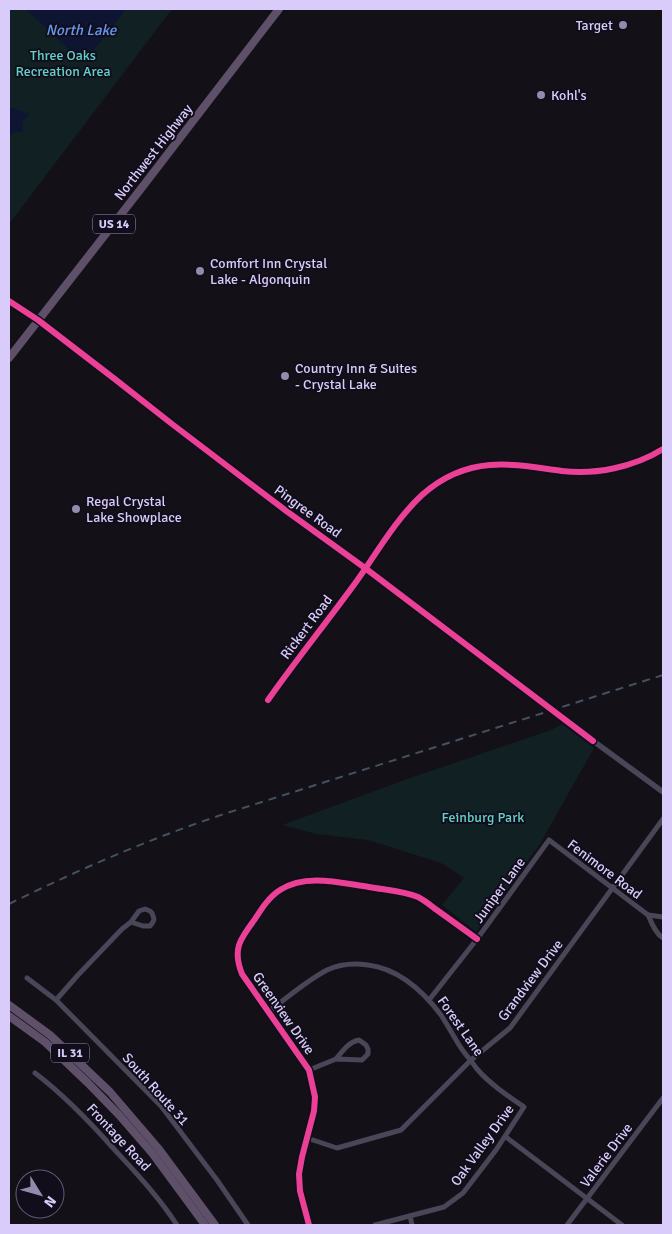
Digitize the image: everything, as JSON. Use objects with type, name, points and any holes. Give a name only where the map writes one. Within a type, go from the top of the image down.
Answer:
[{"type":"main road","name":"Northwest Highway","points":[[9,358],[279,9]]},
{"type":"main road","name":"IL 31","points":[[9,1005],[50,1035],[110,1092],[158,1148],[215,1225]]},
{"type":"main road","name":"IL 31","points":[[9,1016],[45,1042],[119,1115],[152,1153],[205,1225]]},
{"type":"street","name":"Pingree Road","points":[[9,301],[38,320],[285,510],[663,792]]},
{"type":"street","name":"Rickert Road","points":[[268,700],[396,524],[422,495],[437,484],[453,474],[471,468],[491,465],[522,465],[582,473],[596,471],[626,465],[644,459],[663,449]]},
{"type":"street","name":"Grandview Drive","points":[[307,1138],[337,1148],[401,1130],[471,1060],[510,1028],[663,819]]},
{"type":"street","name":"Fenimore Road","points":[[549,840],[648,915],[655,929],[663,938]]},
{"type":"street","name":"Juniper Lane","points":[[429,1000],[476,940],[549,840]]},
{"type":"street","name":"Greenview Drive","points":[[309,1225],[300,1191],[299,1174],[314,1111],[314,1097],[309,1070],[242,974],[237,954],[239,944],[246,931],[269,900],[280,890],[293,884],[322,880],[417,897],[448,917],[476,940]]},
{"type":"street","points":[[56,1000],[122,929],[131,922],[137,913],[145,909],[154,916],[150,926],[131,922]]},
{"type":"street","name":"Fenimore Road","points":[[648,915],[663,917]]},
{"type":"street","name":"Forest Lane","points":[[268,1012],[314,978],[329,970],[356,963],[378,966],[396,973],[412,984],[429,1000],[478,1070],[510,1098],[524,1107]]},
{"type":"street","name":"South Route 31","points":[[27,978],[56,1000],[161,1106],[217,1180],[248,1225]]},
{"type":"street","points":[[309,1070],[336,1059],[362,1060],[368,1054],[368,1049],[359,1040],[354,1041],[336,1059]]},
{"type":"street","name":"Frontage Road","points":[[35,1073],[55,1088],[82,1114],[149,1187],[178,1225]]},
{"type":"street","name":"Valerie Drive","points":[[567,1225],[663,1098]]},
{"type":"street","name":"Oak Valley Drive","points":[[374,1225],[444,1207],[463,1193],[506,1137],[524,1107]]},
{"type":"street","points":[[506,1137],[622,1225]]},
{"type":"street","points":[[410,1216],[412,1225]]},
{"type":"green space","name":"Three Oaks Recreation Area","points":[[9,9],[172,9],[9,224]]},
{"type":"green space","name":"Feinburg Park","points":[[562,724],[594,748],[540,844],[476,932],[442,905],[464,878],[441,863],[368,840],[316,834],[282,825],[410,778],[551,730]]},
{"type":"water","name":"North Lake","points":[[25,9],[126,9],[94,50],[74,54]]},
{"type":"water","points":[[9,108],[30,114],[23,121],[23,132],[15,132],[9,137]]},
{"type":"railway","points":[[9,904],[115,855],[224,814],[663,675]]},
{"type":"cycle path","points":[[9,301],[38,320],[285,510],[365,568],[593,741]]},
{"type":"cycle path","points":[[268,700],[356,582],[395,526],[413,504],[437,483],[454,474],[490,465],[517,465],[575,472],[601,471],[640,461],[663,449]]},
{"type":"cycle path","points":[[309,1225],[300,1191],[299,1174],[314,1111],[315,1097],[309,1070],[242,974],[238,951],[245,933],[269,899],[280,890],[301,882],[324,881],[400,892],[418,897],[477,939]]},
{"type":"place","name":"Target","points":[[623,25]]},
{"type":"place","name":"Kohl's","points":[[541,95]]},
{"type":"place","name":"Comfort Inn Crystal Lake - Algonquin","points":[[200,271]]},
{"type":"place","name":"Country Inn & Suites - Crystal Lake","points":[[285,376]]},
{"type":"place","name":"Regal Crystal Lake Showplace","points":[[76,509]]}]
